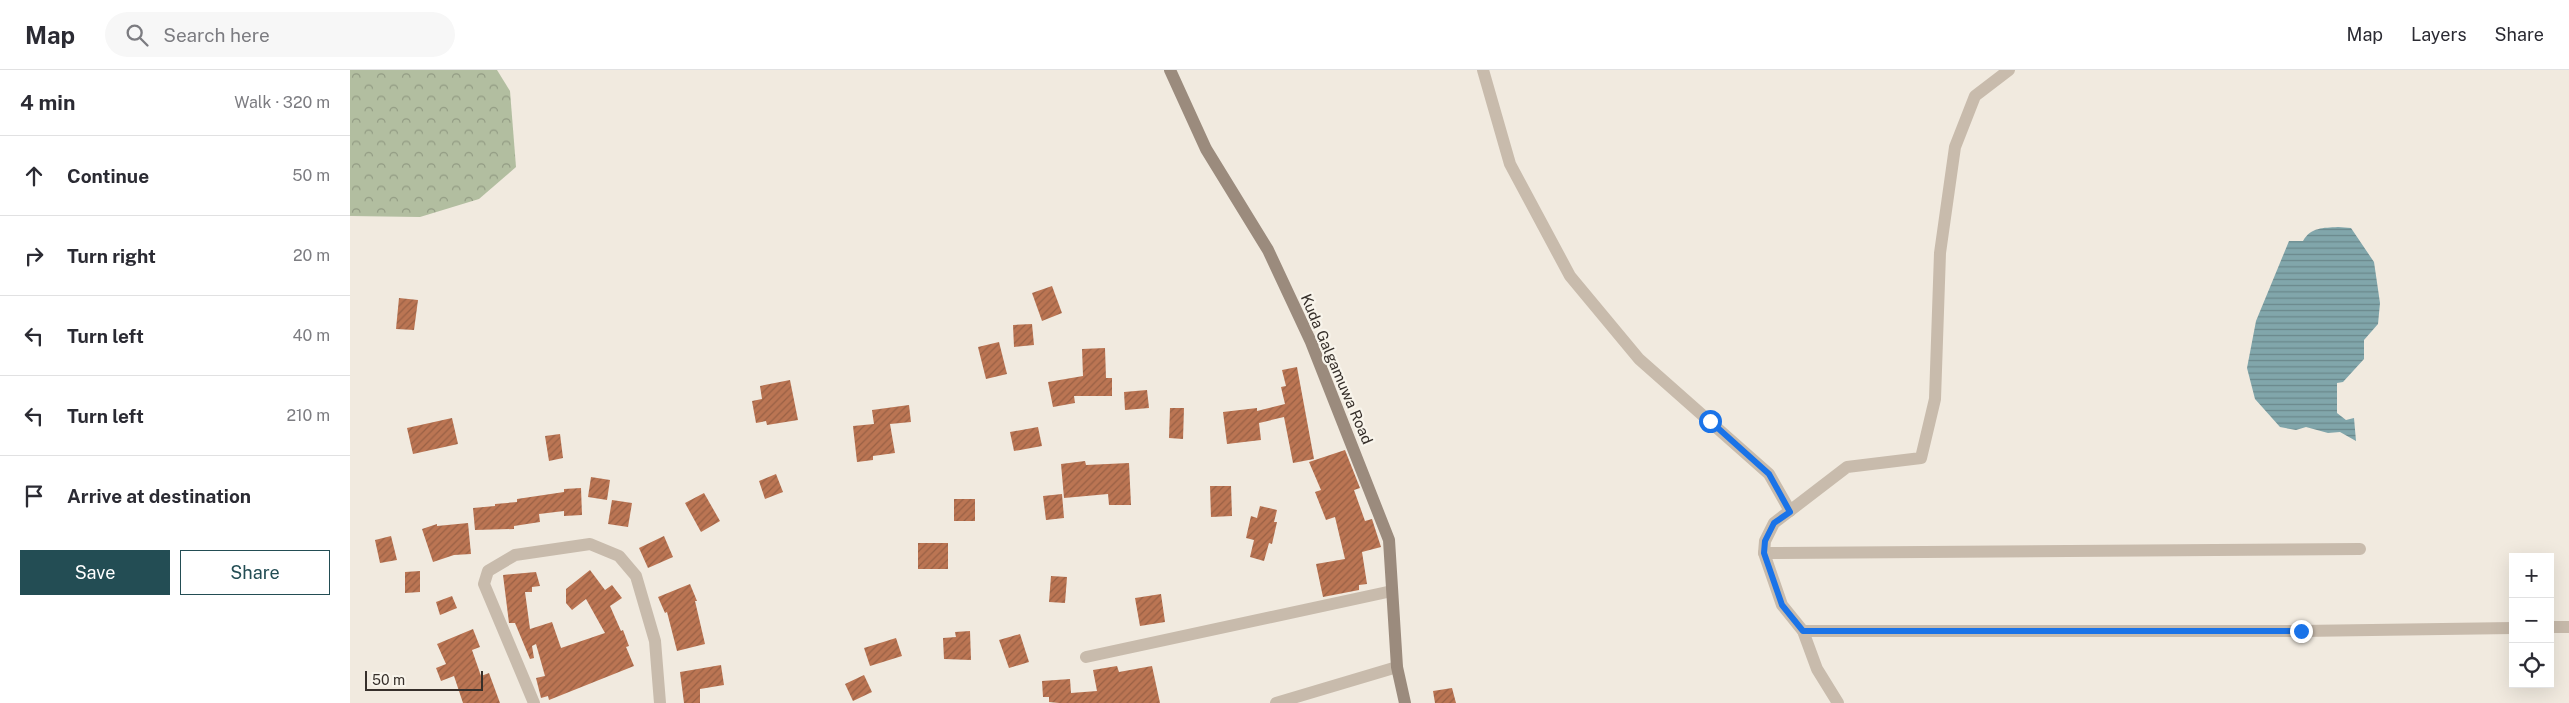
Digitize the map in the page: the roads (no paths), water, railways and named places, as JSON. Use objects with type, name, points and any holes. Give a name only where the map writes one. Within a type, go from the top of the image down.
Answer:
[{"type":"street","name":"Kuda Galgamuwa Road","points":[[1170,70],[1206,149],[1268,250],[1310,342],[1389,540],[1397,668],[1405,703]]},
{"type":"street","points":[[1483,70],[1510,164],[1570,276],[1639,359],[1769,474],[1790,512]]},
{"type":"street","points":[[1838,703],[1817,669],[1803,631],[1782,605],[1764,553],[1765,541],[1774,523],[1847,467],[1920,458],[1934,400],[1940,253],[1955,147],[1975,96],[2009,70]]},
{"type":"street","points":[[534,703],[484,584],[488,571],[515,555],[590,544],[619,556],[636,576],[655,641],[660,703]]},
{"type":"street","points":[[1764,553],[2360,549]]},
{"type":"street","points":[[1086,656],[1392,591]]},
{"type":"street","points":[[2554,627],[2569,627]]},
{"type":"street","points":[[1803,631],[2301,631],[2509,628]]},
{"type":"street","points":[[1276,703],[1397,668]]},
{"type":"water","points":[[2322,228],[2351,228],[2374,262],[2380,303],[2378,324],[2364,340],[2364,359],[2343,382],[2337,383],[2337,413],[2346,420],[2354,418],[2356,441],[2340,432],[2328,433],[2306,427],[2296,430],[2280,427],[2255,399],[2247,368],[2256,321],[2289,241],[2303,241],[2306,236],[2314,231]]}]
